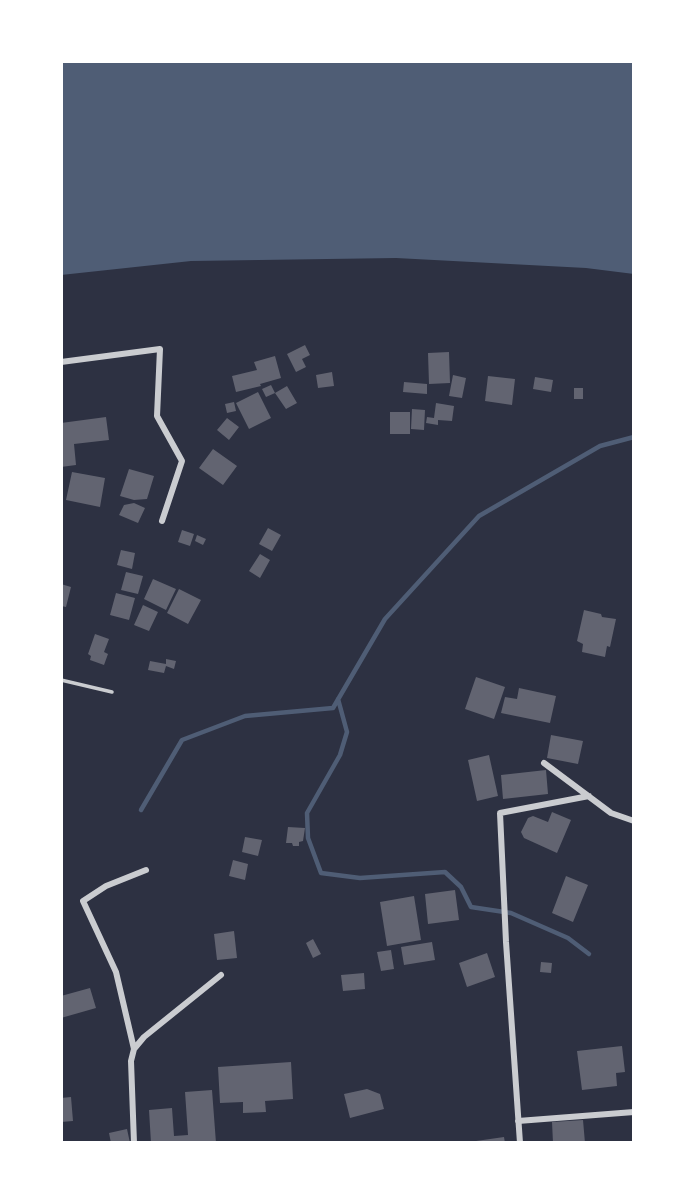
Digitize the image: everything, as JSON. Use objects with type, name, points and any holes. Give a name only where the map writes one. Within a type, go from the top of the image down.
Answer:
[{"type":"street","points":[[61,362],[160,349],[157,416],[182,461],[162,521]]},
{"type":"street","points":[[544,763],[611,813],[634,821]]},
{"type":"street","points":[[520,1143],[500,813],[589,796]]},
{"type":"street","points":[[134,1049],[116,972],[83,901],[106,886],[146,870]]},
{"type":"street","points":[[134,1143],[131,1061],[134,1049],[144,1037],[221,975]]},
{"type":"street","points":[[519,1121],[634,1112]]},
{"type":"lane","points":[[61,680],[112,692]]},
{"type":"water","points":[[61,61],[634,61],[634,274],[586,268],[396,258],[191,261],[61,275]]},
{"type":"building","points":[[305,345],[310,355],[302,359],[306,367],[296,372],[287,354]]},
{"type":"building","points":[[449,352],[450,383],[429,384],[428,353]]},
{"type":"building","points":[[275,356],[281,378],[236,392],[232,376],[257,370],[254,362]]},
{"type":"building","points":[[332,372],[334,386],[318,388],[316,375]]},
{"type":"building","points":[[453,375],[466,378],[462,398],[449,396]]},
{"type":"building","points":[[488,376],[515,379],[512,405],[485,401]]},
{"type":"building","points":[[535,377],[553,380],[551,392],[533,389]]},
{"type":"building","points":[[404,382],[427,384],[427,394],[403,392]]},
{"type":"building","points":[[271,385],[275,393],[266,397],[262,389]]},
{"type":"building","points":[[287,386],[297,403],[286,409],[275,393]]},
{"type":"building","points":[[574,388],[583,388],[583,399],[574,399]]},
{"type":"building","points":[[258,392],[271,418],[249,429],[236,403]]},
{"type":"building","points":[[234,402],[236,411],[227,413],[225,404]]},
{"type":"building","points":[[436,403],[454,406],[452,421],[438,420],[438,425],[426,423],[427,417],[434,418]]},
{"type":"building","points":[[412,409],[425,410],[424,430],[411,429]]},
{"type":"building","points":[[390,412],[410,412],[410,434],[390,434]]},
{"type":"building","points":[[106,417],[109,440],[74,444],[76,465],[61,467],[61,423]]},
{"type":"building","points":[[227,418],[239,427],[229,440],[217,430]]},
{"type":"building","points":[[213,449],[237,466],[223,485],[199,468]]},
{"type":"building","points":[[129,469],[154,476],[147,499],[134,500],[120,496]]},
{"type":"building","points":[[72,472],[105,478],[100,507],[66,500]]},
{"type":"building","points":[[134,503],[145,508],[138,523],[119,515],[124,505]]},
{"type":"building","points":[[268,528],[281,535],[272,551],[259,544]]},
{"type":"building","points":[[182,530],[194,534],[190,546],[178,542]]},
{"type":"building","points":[[197,535],[206,539],[203,545],[195,541]]},
{"type":"building","points":[[121,550],[135,553],[132,569],[117,565]]},
{"type":"building","points":[[260,554],[270,560],[260,578],[249,571]]},
{"type":"building","points":[[126,572],[143,576],[138,594],[121,590]]},
{"type":"building","points":[[153,579],[176,589],[166,610],[144,599]]},
{"type":"building","points":[[61,584],[71,587],[66,607],[61,606]]},
{"type":"building","points":[[179,589],[201,600],[188,624],[167,613]]},
{"type":"building","points":[[116,593],[135,598],[129,620],[110,615]]},
{"type":"building","points":[[143,605],[158,612],[149,631],[134,625]]},
{"type":"building","points":[[584,610],[616,619],[605,657],[582,652],[583,644],[577,641]]},
{"type":"building","points":[[95,634],[109,639],[104,652],[108,654],[104,665],[90,660],[91,656],[88,654]]},
{"type":"building","points":[[166,659],[176,661],[174,669],[166,666],[164,673],[148,670],[150,661],[166,664]]},
{"type":"building","points":[[476,677],[505,687],[494,719],[465,709]]},
{"type":"building","points":[[519,688],[556,696],[550,723],[501,713],[505,697],[517,699]]},
{"type":"building","points":[[551,735],[583,741],[578,764],[547,758]]},
{"type":"building","points":[[489,755],[498,796],[477,801],[468,760]]},
{"type":"building","points":[[546,770],[548,794],[503,799],[501,775]]},
{"type":"building","points":[[552,812],[571,820],[557,853],[524,838],[521,832],[528,818],[533,816],[548,822]]},
{"type":"building","points":[[288,827],[305,828],[303,841],[299,842],[299,846],[286,843]]},
{"type":"building","points":[[245,837],[262,840],[258,856],[242,852]]},
{"type":"building","points":[[233,860],[248,864],[245,880],[229,876]]},
{"type":"building","points":[[566,876],[588,885],[573,922],[552,913]]},
{"type":"building","points":[[455,890],[459,920],[428,924],[425,894]]},
{"type":"building","points":[[414,896],[421,940],[387,946],[380,902]]},
{"type":"building","points":[[234,931],[237,958],[217,960],[214,934]]},
{"type":"building","points":[[313,939],[321,954],[313,958],[306,943]]},
{"type":"building","points":[[432,942],[435,960],[404,965],[401,947]]},
{"type":"building","points":[[391,950],[394,969],[381,971],[377,952]]},
{"type":"building","points":[[487,953],[495,977],[467,987],[459,963]]},
{"type":"building","points":[[541,962],[552,963],[551,973],[540,972]]},
{"type":"building","points":[[364,973],[365,989],[343,991],[341,975]]},
{"type":"building","points":[[90,988],[96,1008],[61,1018],[61,996]]},
{"type":"building","points":[[622,1046],[625,1072],[616,1073],[617,1086],[582,1090],[577,1051]]},
{"type":"building","points":[[291,1062],[293,1099],[265,1101],[266,1112],[243,1113],[243,1102],[220,1103],[218,1067]]},
{"type":"building","points":[[367,1089],[380,1094],[384,1109],[350,1118],[344,1094]]},
{"type":"building","points":[[212,1090],[216,1143],[151,1143],[149,1110],[172,1108],[174,1136],[188,1135],[185,1092]]},
{"type":"building","points":[[71,1097],[73,1121],[61,1122],[61,1098]]},
{"type":"building","points":[[583,1120],[585,1143],[553,1143],[552,1122]]},
{"type":"building","points":[[127,1129],[130,1143],[111,1143],[109,1133]]},
{"type":"building","points":[[504,1137],[505,1143],[476,1143],[476,1141]]},
{"type":"waterway","points":[[141,810],[182,740],[245,716],[333,708],[385,619],[479,516],[600,446],[634,437]]},
{"type":"waterway","points":[[338,699],[347,732],[340,755],[307,813],[308,838],[321,873],[360,878],[445,872],[461,887],[471,907],[511,913],[568,938],[589,954]]}]
